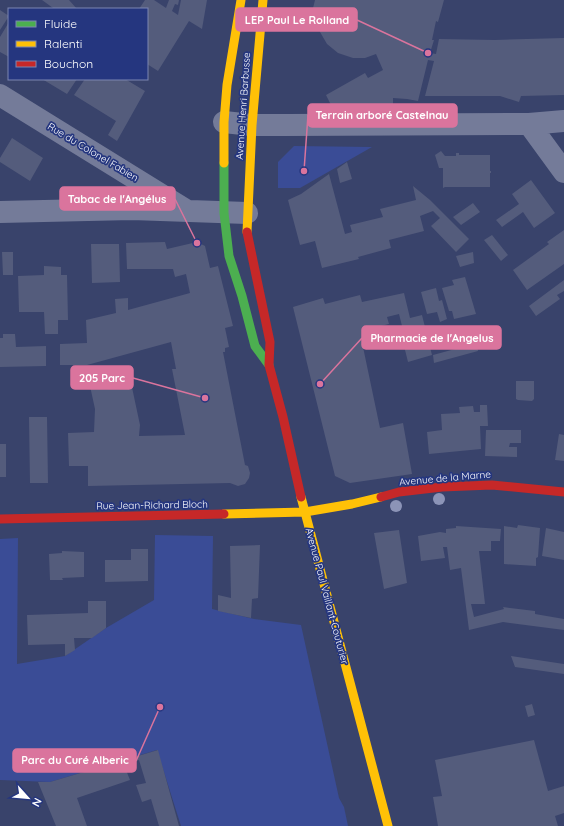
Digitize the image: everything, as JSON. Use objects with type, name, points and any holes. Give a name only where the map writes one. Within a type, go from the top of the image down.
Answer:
[{"type":"main road","name":"Avenue Henri Barbusse","points":[[227,85],[241,0]]},
{"type":"main road","name":"Avenue Henri Barbusse","points":[[247,213],[252,125],[263,0]]},
{"type":"main road","name":"Avenue Paul Vaillant-Couturier","points":[[227,85],[224,122],[224,213],[229,256],[242,296],[255,346],[269,365]]},
{"type":"main road","name":"Avenue Paul Vaillant-Couturier","points":[[247,213],[248,236],[270,342],[269,365],[283,417],[304,512],[388,826]]},
{"type":"main road","name":"Avenue de la Marne","points":[[304,512],[352,504],[399,492],[442,487],[492,484],[564,492]]},
{"type":"main road","name":"Rue Jean-Richard Bloch","points":[[0,519],[304,512]]},
{"type":"street","name":"Rue du Colonel Fabien","points":[[0,95],[186,210]]},
{"type":"street","points":[[224,122],[252,125],[529,124],[564,121]]},
{"type":"street","points":[[529,124],[564,172]]},
{"type":"street","points":[[0,212],[132,209],[247,213]]},
{"type":"shaded area","points":[[294,146],[372,147],[300,188],[278,188],[278,162]]},
{"type":"shaded area","points":[[155,535],[213,536],[212,609],[254,619],[301,625],[339,798],[344,807],[348,826],[181,826],[157,750],[50,782],[0,780],[0,539],[18,538],[17,664],[65,656],[106,628],[154,600]]},
{"type":"building","points":[[42,0],[69,0],[76,8],[53,8]]},
{"type":"building","points":[[145,0],[154,0],[166,8],[169,0],[179,0],[178,5],[175,4],[172,11],[178,15],[181,0],[207,0],[202,29],[189,21],[158,71],[148,65],[148,8],[140,8]]},
{"type":"building","points":[[315,0],[444,0],[438,22],[436,21],[432,40],[434,40],[430,53],[436,54],[439,39],[495,40],[564,38],[564,95],[521,96],[519,102],[500,96],[425,96],[434,61],[428,60],[418,101],[393,98],[393,104],[331,105],[326,95],[365,73],[368,78],[383,70],[376,54],[365,58],[353,58],[338,53],[327,44],[320,32],[317,20],[310,20]]},
{"type":"building","points":[[0,10],[8,15],[8,18],[0,30]]},
{"type":"building","points":[[8,24],[8,56],[0,52],[0,37]]},
{"type":"building","points":[[44,80],[76,80],[67,94]]},
{"type":"building","points":[[84,80],[127,80],[145,91],[117,141],[108,135],[116,121],[74,95]]},
{"type":"building","points":[[12,138],[43,158],[30,181],[0,162],[0,158]]},
{"type":"building","points":[[441,151],[445,156],[456,156],[456,153],[459,153],[459,155],[490,155],[490,187],[443,188],[443,168],[439,168],[435,155]]},
{"type":"building","points":[[347,162],[352,179],[340,183],[337,169]]},
{"type":"building","points":[[329,174],[345,234],[352,232],[350,225],[383,217],[380,209],[416,200],[413,186],[430,200],[469,239],[456,252],[431,226],[440,218],[433,211],[420,216],[424,231],[389,240],[391,248],[358,257],[359,259],[322,268],[315,241],[300,245],[288,200],[301,194]]},
{"type":"building","points":[[531,180],[555,213],[534,228],[523,212],[502,227],[496,220],[519,204],[512,194]]},
{"type":"building","points":[[473,203],[480,212],[461,225],[453,217]]},
{"type":"building","points":[[564,230],[564,264],[527,290],[513,270],[549,244],[547,242]]},
{"type":"building","points":[[492,235],[508,255],[501,261],[484,240]]},
{"type":"building","points":[[165,242],[167,249],[197,242],[205,246],[210,268],[218,266],[233,326],[225,328],[229,347],[225,348],[225,352],[223,352],[245,465],[248,466],[250,473],[249,478],[245,484],[238,486],[230,483],[88,486],[88,466],[69,466],[68,433],[94,432],[95,409],[90,386],[130,378],[140,425],[139,436],[185,435],[172,369],[176,369],[171,342],[87,365],[60,365],[60,344],[87,343],[86,320],[116,313],[115,299],[128,298],[128,310],[190,293],[186,274],[175,277],[173,269],[127,269],[126,243]]},
{"type":"building","points":[[91,244],[119,244],[120,282],[92,283]]},
{"type":"building","points":[[2,252],[13,252],[13,275],[3,275]]},
{"type":"building","points":[[473,252],[474,263],[460,267],[456,256]]},
{"type":"building","points":[[44,266],[61,267],[61,275],[67,275],[68,320],[58,320],[58,334],[45,334],[44,312],[19,312],[18,276],[44,275]]},
{"type":"building","points":[[465,277],[476,314],[454,319],[452,311],[449,311],[442,288],[454,285],[452,280]]},
{"type":"building","points":[[564,280],[564,291],[557,295],[560,299],[536,316],[529,306]]},
{"type":"building","points":[[436,288],[439,301],[442,300],[447,319],[440,322],[437,312],[427,314],[421,292]]},
{"type":"building","points":[[404,293],[410,318],[422,315],[432,355],[408,362],[402,338],[405,338],[399,314],[387,317],[389,324],[377,327],[380,341],[363,347],[380,428],[403,423],[412,474],[350,483],[335,476],[293,307],[323,298],[325,304],[360,295],[362,302]]},
{"type":"building","points":[[3,334],[15,334],[16,347],[46,346],[46,366],[0,367],[0,338],[3,338]]},
{"type":"building","points":[[477,343],[478,351],[434,363],[433,355]]},
{"type":"building","points":[[516,381],[534,381],[534,399],[532,401],[516,399]]},
{"type":"building","points":[[480,405],[487,405],[488,426],[480,426],[481,449],[429,454],[427,432],[442,430],[441,414],[460,413],[459,407],[473,406],[474,412],[480,412]]},
{"type":"building","points":[[29,417],[47,417],[48,483],[30,483]]},
{"type":"building","points":[[486,430],[521,430],[521,443],[510,443],[509,447],[517,447],[517,457],[485,456]]},
{"type":"building","points":[[559,434],[564,435],[564,461],[555,460]]},
{"type":"building","points":[[0,444],[6,444],[6,477],[0,477]]},
{"type":"building","points":[[518,525],[540,528],[536,566],[504,564],[504,526],[517,528]]},
{"type":"building","points":[[456,526],[501,529],[500,541],[491,541],[491,551],[479,551],[485,604],[471,604],[474,617],[504,609],[503,607],[535,611],[535,614],[564,619],[564,630],[503,622],[469,630],[461,568],[450,570],[447,547],[443,547],[445,558],[421,561],[418,536],[440,532],[446,533],[446,529],[456,528]]},
{"type":"building","points":[[546,528],[564,532],[564,560],[542,556]]},
{"type":"building","points":[[399,530],[407,583],[384,589],[374,533]]},
{"type":"building","points":[[260,545],[258,598],[252,599],[251,618],[218,611],[218,595],[231,598],[230,546]]},
{"type":"building","points":[[131,549],[148,549],[148,581],[105,582],[105,560],[131,560]]},
{"type":"building","points":[[62,551],[84,552],[84,577],[50,580],[49,554],[62,553]]},
{"type":"building","points":[[88,601],[106,601],[106,628],[92,638],[74,638],[75,650],[65,656],[65,644],[28,645],[27,615],[88,613]]},
{"type":"building","points":[[511,656],[564,664],[564,674],[515,667]]},
{"type":"building","points":[[532,704],[535,715],[528,717],[525,706]]},
{"type":"building","points":[[534,740],[548,791],[564,786],[564,813],[555,816],[558,826],[438,826],[433,797],[442,796],[435,760]]},
{"type":"building","points":[[158,750],[179,826],[159,826],[151,799],[142,802],[136,785],[146,783],[139,760],[124,765],[130,780],[77,798],[87,826],[56,826],[38,782],[50,782]]},
{"type":"traffic: fast","points":[[224,163],[224,213],[229,256],[242,296],[255,346],[269,365]]},
{"type":"traffic: slow","points":[[224,163],[224,122],[227,85],[241,0]]},
{"type":"traffic: slow","points":[[247,232],[252,125],[263,0]]},
{"type":"traffic: slow","points":[[301,497],[388,826]]},
{"type":"traffic: slow","points":[[224,514],[305,512],[352,504],[381,497]]},
{"type":"traffic: jam","points":[[247,232],[270,342],[269,365],[283,417],[301,497]]},
{"type":"traffic: jam","points":[[381,497],[399,492],[442,487],[492,485],[564,492]]},
{"type":"traffic: jam","points":[[0,519],[224,514]]},
{"type":"place","name":"LEP Paul Le Rolland","points":[[428,53]]},
{"type":"place","name":"Terrain arboré Castelnau","points":[[304,171]]},
{"type":"place","name":"Tabac de l'Angélus","points":[[197,243]]},
{"type":"place","name":"Pharmacie de l'Angelus","points":[[320,384]]},
{"type":"place","name":"205 Parc","points":[[205,398]]},
{"type":"place","name":"Parc du Curé Alberic","points":[[160,707]]}]
